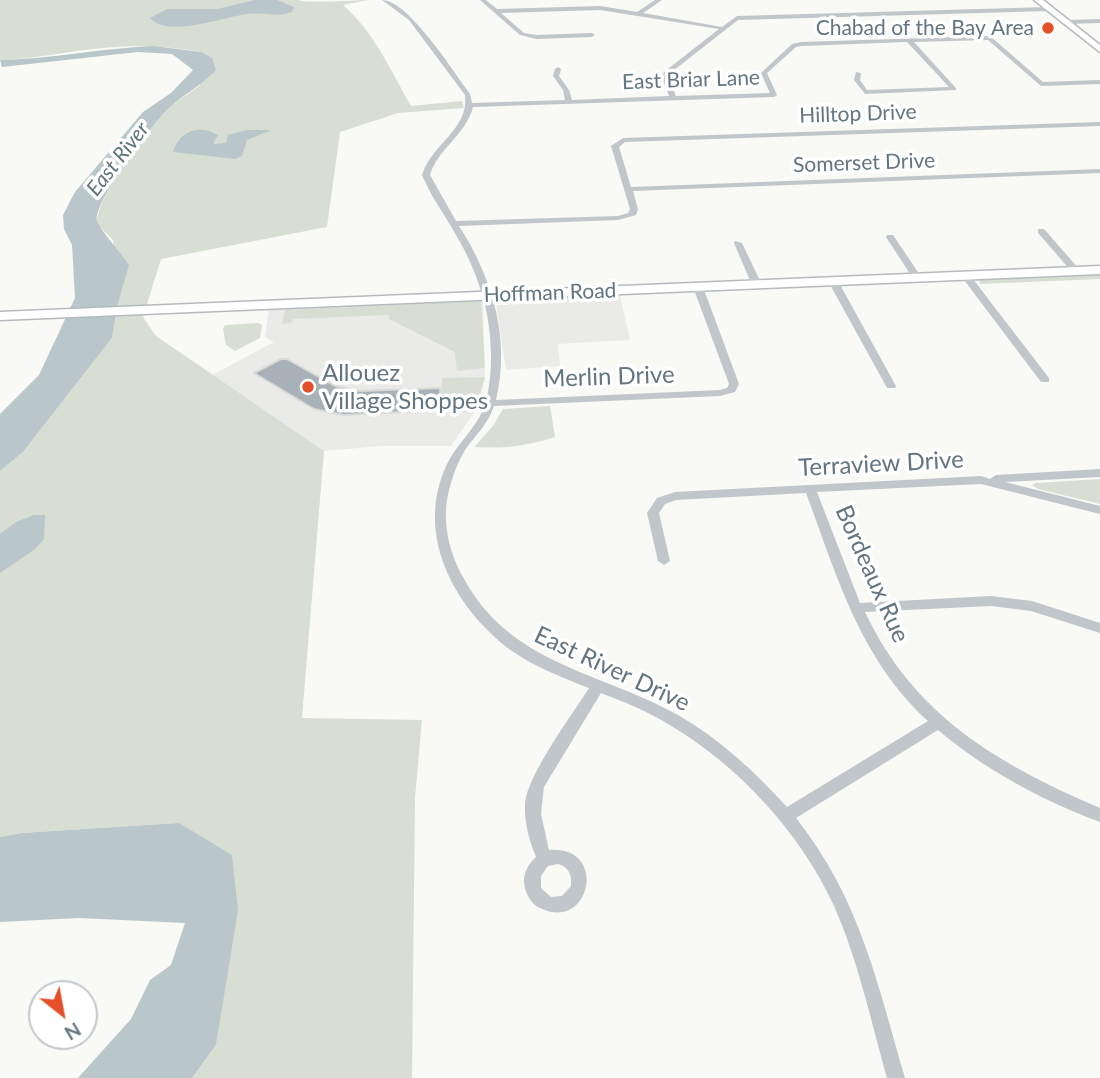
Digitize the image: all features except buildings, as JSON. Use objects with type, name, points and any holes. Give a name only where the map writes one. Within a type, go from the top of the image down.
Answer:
[{"type":"street","points":[[385,0],[411,19],[470,103]]},
{"type":"street","points":[[482,0],[522,34],[536,37],[592,35]]},
{"type":"street","points":[[638,14],[659,0]]},
{"type":"street","points":[[1038,0],[1100,48]]},
{"type":"street","points":[[496,10],[596,8],[721,28]]},
{"type":"street","points":[[673,98],[665,77],[666,72],[721,28],[739,18],[1049,9]]},
{"type":"street","points":[[1066,22],[1100,21]]},
{"type":"street","name":"East Briar Lane","points":[[470,103],[775,95],[764,73],[798,44],[990,38],[1041,84],[1100,82]]},
{"type":"street","points":[[858,74],[857,80],[865,92],[954,89],[909,41]]},
{"type":"street","points":[[558,69],[556,76],[566,90],[569,101]]},
{"type":"street","name":"East River Drive","points":[[470,103],[467,119],[428,162],[426,175],[486,283],[490,296],[496,357],[494,385],[480,426],[461,447],[450,469],[438,530],[447,557],[461,587],[504,638],[530,657],[644,705],[688,728],[724,756],[808,843],[841,903],[896,1078]]},
{"type":"street","name":"Hilltop Drive","points":[[629,189],[615,146],[618,142],[1100,124]]},
{"type":"street","name":"Somerset Drive","points":[[629,189],[1100,171]]},
{"type":"street","points":[[453,224],[618,218],[632,215],[634,209],[629,189]]},
{"type":"street","points":[[1041,231],[1076,271]]},
{"type":"street","points":[[890,237],[917,278]]},
{"type":"street","points":[[738,243],[757,285]]},
{"type":"street","name":"Hoffman Road","points":[[0,316],[1100,270]]},
{"type":"street","points":[[966,276],[1045,380]]},
{"type":"street","points":[[833,281],[891,386]]},
{"type":"street","name":"Merlin Drive","points":[[489,403],[720,393],[731,390],[734,384],[698,287]]},
{"type":"street","points":[[981,480],[1100,473]]},
{"type":"street","name":"Terraview Drive","points":[[664,561],[653,513],[661,501],[675,496],[981,480],[1100,510]]},
{"type":"street","name":"Bordeaux Rue","points":[[810,489],[858,608],[877,649],[890,668],[940,722],[968,745],[1014,775],[1100,815]]},
{"type":"street","points":[[858,608],[991,601],[1032,606],[1100,628]]},
{"type":"street","points":[[545,860],[532,818],[532,801],[537,785],[597,687]]},
{"type":"street","points":[[785,817],[940,722]]},
{"type":"shaded area","points":[[0,0],[368,0],[343,5],[373,40],[411,106],[462,101],[464,108],[398,113],[340,132],[327,227],[161,259],[143,317],[156,336],[324,451],[302,718],[422,720],[415,798],[412,1078],[192,1078],[216,1045],[224,989],[179,823],[21,833],[0,837],[0,471],[23,452],[112,338],[118,303],[113,240],[97,224],[99,212],[125,163],[149,131],[169,108],[200,85],[201,52],[165,47],[128,47],[0,60]]},
{"type":"shaded area","points":[[1100,274],[1100,279],[980,284],[979,279]]},
{"type":"shaded area","points":[[620,295],[630,340],[558,344],[560,366],[506,370],[496,304],[501,300]]},
{"type":"shaded area","points":[[476,299],[483,301],[485,379],[477,408],[451,446],[382,446],[324,451],[212,375],[274,342],[265,337],[269,308]]},
{"type":"shaded area","points":[[481,301],[485,368],[457,371],[455,352],[389,319],[389,315],[293,319],[292,323],[282,324],[285,310]]},
{"type":"shaded area","points":[[225,325],[262,325],[260,338],[235,351],[226,345],[223,329]]},
{"type":"shaded area","points":[[485,377],[474,413],[441,410],[442,378]]},
{"type":"shaded area","points":[[550,406],[555,437],[515,446],[474,447],[493,426],[503,409]]},
{"type":"shaded area","points":[[1100,479],[1100,504],[1038,489],[1032,485],[1036,483]]},
{"type":"water","points":[[255,0],[277,0],[294,7],[292,12],[286,14],[248,14],[197,25],[170,27],[158,24],[150,18],[167,9],[217,9]]},
{"type":"water","name":"East River","points":[[153,46],[201,52],[212,58],[216,70],[161,116],[125,163],[104,197],[97,221],[129,265],[112,338],[23,452],[0,471],[0,414],[39,375],[75,298],[72,245],[64,229],[63,215],[75,192],[143,112],[171,93],[193,70],[172,54],[138,52],[2,67],[0,60]]},
{"type":"water","points":[[197,130],[218,135],[213,144],[226,143],[228,135],[246,130],[271,130],[247,140],[242,156],[235,159],[173,152],[185,134]]},
{"type":"water","points":[[34,515],[45,515],[44,539],[35,549],[0,573],[0,534],[16,522]]},
{"type":"water","points":[[179,823],[232,855],[238,910],[216,1045],[192,1078],[78,1078],[131,1019],[150,980],[171,965],[185,923],[79,918],[0,922],[0,837],[21,833]]},
{"type":"place","name":"Chabad of the Bay Area","points":[[1048,28]]},
{"type":"place","name":"Allouez Village Shoppes","points":[[308,387]]}]
